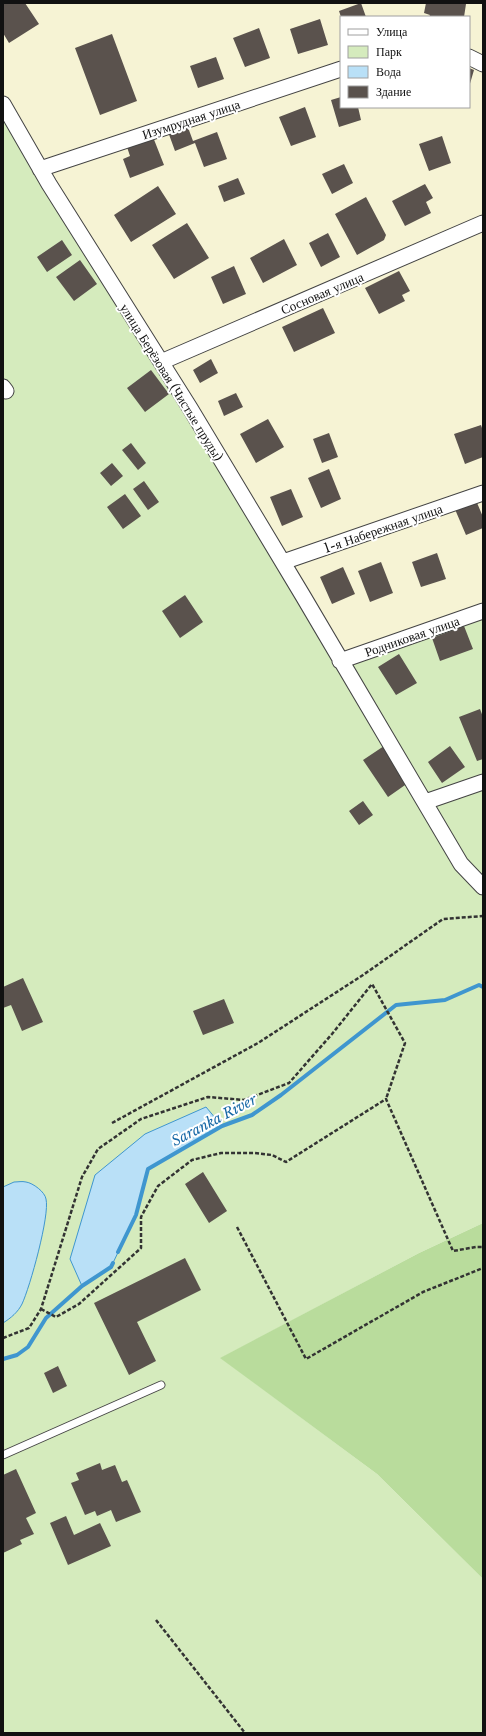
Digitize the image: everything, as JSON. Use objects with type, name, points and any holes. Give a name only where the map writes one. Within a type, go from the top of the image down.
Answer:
[{"type":"street","points":[[470,58],[483,64]]},
{"type":"street","name":"Изумрудная улица","points":[[40,169],[340,69]]},
{"type":"street","name":"улица Берёзовая (Чистые пруды)","points":[[3,104],[40,169],[161,362],[283,562],[461,864],[483,887]]},
{"type":"street","name":"Сосновая улица","points":[[161,362],[483,223]]},
{"type":"street","name":"1-я Набережная улица","points":[[283,562],[483,493]]},
{"type":"street","name":"Родниковая улица","points":[[340,661],[483,611]]},
{"type":"street","points":[[425,802],[483,782]]},
{"type":"lane","points":[[3,1455],[161,1385]]},
{"type":"path","points":[[112,1122],[258,1043],[363,975],[443,919],[483,916]]},
{"type":"path","points":[[3,1338],[29,1328],[41,1309],[82,1177],[98,1149],[141,1119],[208,1097],[244,1100],[289,1083],[332,1034],[372,984],[406,1043],[386,1099],[286,1162],[272,1155],[244,1153],[222,1153],[192,1160],[158,1186],[141,1217],[141,1248],[79,1304],[56,1317],[41,1309]]},
{"type":"path","points":[[386,1099],[453,1251],[483,1247]]},
{"type":"path","points":[[237,1227],[306,1359],[423,1292],[483,1268]]},
{"type":"path","points":[[156,1620],[245,1733]]},
{"type":"shaded area","points":[[3,3],[483,3],[483,611],[340,661],[3,104]]},
{"type":"green space","points":[[3,104],[340,661],[483,611],[483,1223],[419,1253],[221,1358],[377,1474],[483,1579],[483,1733],[3,1733]]},
{"type":"green space","points":[[483,1223],[483,1579],[377,1474],[220,1358],[419,1253]]},
{"type":"water","points":[[206,1107],[222,1126],[148,1169],[136,1215],[111,1267],[82,1286],[70,1259],[95,1175],[145,1134]]},
{"type":"water","points":[[14,1182],[26,1182],[32,1184],[45,1196],[45,1220],[34,1268],[22,1304],[11,1317],[3,1323],[3,1187]]},
{"type":"building","points":[[3,3],[25,3],[39,24],[9,43],[3,33]]},
{"type":"building","points":[[361,3],[366,16],[341,16],[339,11]]},
{"type":"building","points":[[426,3],[466,4],[464,16],[430,16],[424,13]]},
{"type":"building","points":[[320,19],[328,45],[298,54],[290,29]]},
{"type":"building","points":[[259,28],[270,58],[245,67],[233,38]]},
{"type":"building","points":[[112,34],[137,101],[100,115],[75,48]]},
{"type":"building","points":[[216,57],[224,79],[198,88],[190,66]]},
{"type":"building","points":[[470,68],[474,70],[470,84]]},
{"type":"building","points":[[340,97],[340,108],[358,108],[361,120],[339,127],[331,100]]},
{"type":"building","points":[[305,107],[316,137],[291,146],[279,117]]},
{"type":"building","points":[[186,122],[193,141],[217,132],[227,159],[204,167],[195,143],[175,151],[167,129]]},
{"type":"building","points":[[442,136],[451,163],[429,171],[419,144]]},
{"type":"building","points":[[153,137],[164,165],[130,178],[123,159],[130,156],[127,147]]},
{"type":"building","points":[[344,164],[353,183],[332,194],[322,174]]},
{"type":"building","points":[[238,178],[245,194],[224,202],[218,186]]},
{"type":"building","points":[[425,184],[433,198],[426,202],[431,213],[405,226],[392,201]]},
{"type":"building","points":[[158,186],[176,214],[131,242],[114,215]]},
{"type":"building","points":[[366,197],[386,235],[384,240],[357,255],[335,214]]},
{"type":"building","points":[[187,223],[209,258],[174,279],[152,245]]},
{"type":"building","points":[[328,233],[340,257],[321,267],[309,243]]},
{"type":"building","points":[[284,239],[297,265],[263,283],[250,258]]},
{"type":"building","points":[[62,240],[72,255],[47,272],[37,257]]},
{"type":"building","points":[[80,260],[97,284],[74,301],[56,277]]},
{"type":"building","points":[[234,266],[246,294],[223,304],[211,277]]},
{"type":"building","points":[[399,271],[410,291],[402,295],[405,301],[379,314],[365,288]]},
{"type":"building","points":[[323,308],[335,333],[294,352],[282,327]]},
{"type":"building","points":[[211,359],[218,373],[200,383],[193,370]]},
{"type":"building","points":[[151,370],[169,394],[145,412],[127,388]]},
{"type":"building","points":[[236,393],[243,407],[224,416],[218,401]]},
{"type":"building","points":[[268,419],[284,447],[256,463],[240,434]]},
{"type":"building","points":[[481,425],[483,431],[483,457],[465,464],[454,434]]},
{"type":"building","points":[[329,433],[338,457],[322,463],[313,439]]},
{"type":"building","points":[[131,443],[146,463],[138,470],[122,450]]},
{"type":"building","points":[[112,463],[123,476],[111,486],[100,473]]},
{"type":"building","points":[[329,469],[341,499],[321,508],[308,478]]},
{"type":"building","points":[[144,481],[159,502],[148,510],[133,489]]},
{"type":"building","points":[[291,489],[303,517],[282,526],[270,497]]},
{"type":"building","points":[[125,494],[141,516],[123,529],[107,507]]},
{"type":"building","points":[[475,498],[483,517],[483,528],[466,535],[454,507]]},
{"type":"building","points":[[437,553],[446,579],[421,587],[412,562]]},
{"type":"building","points":[[381,562],[393,593],[370,602],[358,571]]},
{"type":"building","points":[[343,567],[355,594],[332,604],[320,577]]},
{"type":"building","points":[[185,595],[203,622],[180,638],[162,611]]},
{"type":"building","points":[[464,626],[473,649],[440,661],[432,638]]},
{"type":"building","points":[[399,654],[417,683],[396,695],[378,667]]},
{"type":"building","points":[[480,709],[483,717],[483,759],[477,761],[459,717]]},
{"type":"building","points":[[384,746],[408,783],[388,797],[363,760]]},
{"type":"building","points":[[450,746],[465,767],[442,783],[428,762]]},
{"type":"building","points":[[363,801],[373,815],[359,825],[349,811]]},
{"type":"building","points":[[23,978],[43,1022],[22,1031],[11,1005],[3,1008],[3,987]]},
{"type":"building","points":[[224,999],[234,1023],[203,1035],[193,1011]]},
{"type":"building","points":[[203,1172],[227,1211],[209,1223],[185,1184]]},
{"type":"building","points":[[185,1258],[201,1290],[137,1322],[156,1361],[129,1375],[94,1303]]},
{"type":"building","points":[[58,1366],[67,1386],[53,1393],[44,1373]]},
{"type":"building","points":[[100,1463],[102,1470],[115,1465],[122,1482],[127,1480],[141,1512],[116,1522],[111,1510],[97,1516],[95,1511],[85,1515],[71,1483],[79,1480],[76,1473]]},
{"type":"building","points":[[16,1469],[36,1513],[26,1518],[34,1534],[20,1540],[22,1544],[3,1553],[3,1475]]},
{"type":"building","points":[[66,1516],[74,1535],[100,1523],[111,1546],[68,1565],[50,1523]]},
{"type":"waterway","name":"Saranka River","points":[[118,1252],[136,1215],[148,1169],[222,1126],[252,1115],[281,1095],[396,1005],[445,1000],[479,985],[483,987]]},
{"type":"waterway","name":"Saranka River","points":[[3,1359],[17,1355],[28,1347],[46,1318],[82,1286],[111,1267],[113,1263]]}]
